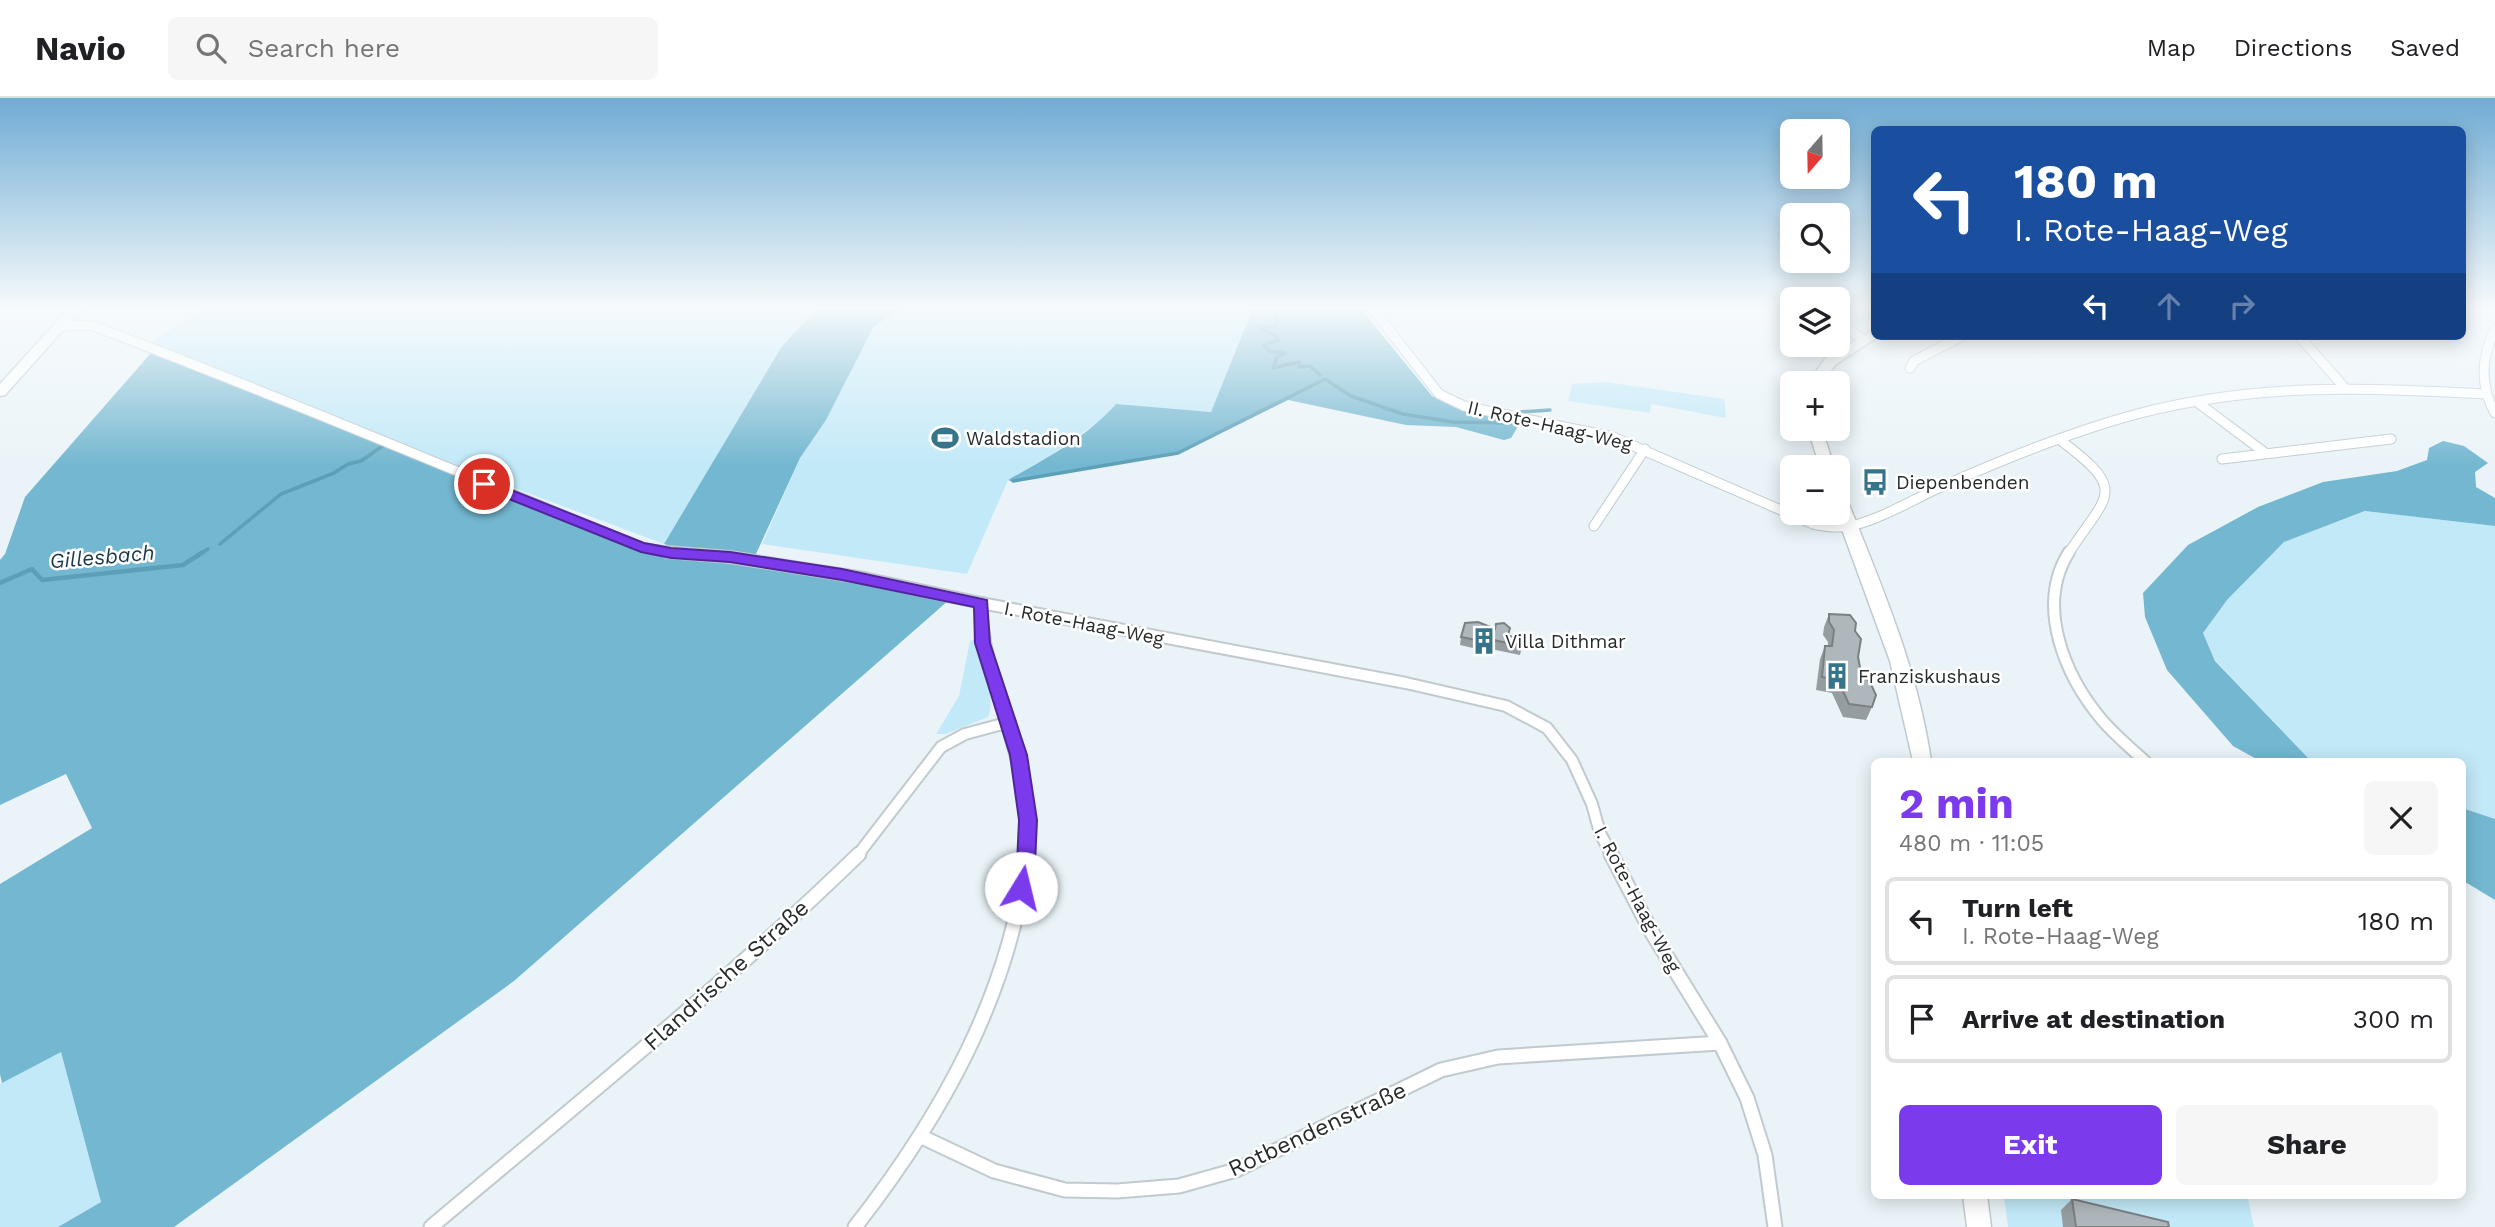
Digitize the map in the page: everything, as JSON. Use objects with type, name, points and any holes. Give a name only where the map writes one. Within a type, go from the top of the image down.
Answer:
[{"type":"main road","points":[[0,392],[29,361]]},
{"type":"main road","points":[[1850,527],[1896,657],[1914,716],[1921,758]]},
{"type":"main road","points":[[1976,1199],[1979,1227]]},
{"type":"street","name":"I. Rote-Haag-Weg","points":[[185,361],[317,412],[381,441],[641,547],[671,553],[730,557],[864,578],[981,603],[1432,688],[1506,706],[1547,728],[1572,760],[1592,804],[1600,834],[1651,931],[1720,1043],[1748,1098],[1765,1155],[1775,1227]]},
{"type":"street","name":"II. Rote-Haag-Weg","points":[[1413,361],[1439,394],[1464,406],[1613,437],[1813,524],[1835,528],[1850,527]]},
{"type":"street","points":[[1910,368],[1915,361]]},
{"type":"street","points":[[2321,361],[2344,387]]},
{"type":"street","points":[[2485,361],[2486,394],[2495,413]]},
{"type":"street","points":[[1850,527],[2060,440],[2139,414],[2197,402],[2299,389],[2344,387],[2486,394]]},
{"type":"street","points":[[2197,402],[2264,452]]},
{"type":"street","points":[[2222,460],[2264,452],[2391,439]]},
{"type":"street","points":[[2060,440],[2097,471],[2105,491],[2104,502],[2094,521],[2076,541],[2058,568],[2053,594],[2055,627],[2064,657],[2077,684],[2101,719],[2142,758]]},
{"type":"street","name":"II. Rote-Haag-Weg","points":[[1594,526],[1645,449]]},
{"type":"street","points":[[855,1227],[922,1137],[966,1060],[993,999],[1012,935],[1026,864],[1028,820],[1010,722],[982,643],[981,603]]},
{"type":"street","name":"Flandrische Straße","points":[[431,1227],[673,1024],[788,923],[863,850],[941,747],[954,737],[970,731],[1010,722]]},
{"type":"street","name":"Rotbendenstraße","points":[[922,1137],[994,1171],[1065,1189],[1117,1191],[1179,1186],[1236,1170],[1441,1070],[1498,1057],[1720,1043]]},
{"type":"shaded area","points":[[144,361],[172,361],[298,407],[648,554],[751,564],[949,600],[514,981],[174,1227],[58,1227],[101,1202],[61,1052],[2,1083],[0,884],[92,828],[66,774],[0,805],[0,560],[5,554],[25,497]]},
{"type":"shaded area","points":[[198,361],[773,361],[664,544],[383,439],[304,403]]},
{"type":"shaded area","points":[[773,361],[856,361],[826,420],[800,458],[755,556],[676,548],[664,544]]},
{"type":"shaded area","name":"Waldstadion","points":[[856,361],[1232,361],[1211,412],[1116,405],[1105,417],[1051,455],[1008,480],[967,574],[762,544],[800,458],[826,420]]},
{"type":"shaded area","points":[[1232,361],[1403,361],[1432,396],[1460,410],[1520,423],[1511,438],[1504,440],[1456,427],[1406,425],[1288,400],[1178,454],[1013,482],[1008,480],[1079,437],[1116,404],[1211,412]]},
{"type":"shaded area","points":[[1605,382],[1724,399],[1726,418],[1651,404],[1650,413],[1568,401],[1572,384]]},
{"type":"shaded area","points":[[2443,441],[2464,446],[2488,463],[2475,472],[2476,487],[2495,498],[2495,526],[2365,511],[2284,542],[2227,600],[2203,633],[2215,661],[2308,758],[2255,758],[2233,746],[2167,670],[2145,617],[2143,593],[2188,545],[2258,507],[2323,482],[2397,471],[2427,460],[2429,448]]},
{"type":"shaded area","points":[[2366,511],[2495,526],[2495,819],[2466,809],[2466,758],[2308,758],[2215,660],[2203,633],[2227,600],[2284,542]]},
{"type":"shaded area","points":[[974,639],[991,698],[988,717],[946,734],[936,734],[959,696],[970,641]]},
{"type":"shaded area","points":[[2466,809],[2495,819],[2495,900],[2466,882]]},
{"type":"shaded area","points":[[61,1051],[101,1202],[58,1227],[0,1227],[0,1084]]},
{"type":"shaded area","points":[[2004,1199],[2248,1199],[2254,1227],[2008,1227]]},
{"type":"building","points":[[1829,614],[1850,615],[1856,623],[1855,631],[1861,639],[1858,657],[1862,678],[1869,680],[1876,695],[1872,707],[1849,704],[1838,680],[1822,677],[1825,646],[1832,646],[1834,630],[1829,622]]},
{"type":"building","points":[[1478,622],[1495,629],[1496,624],[1504,623],[1510,628],[1508,635],[1523,642],[1522,646],[1461,637],[1465,623]]},
{"type":"building","points":[[2072,1199],[2168,1222],[2169,1227],[2076,1227]]},
{"type":"waterway","points":[[1276,361],[1273,368],[1299,362],[1299,367],[1310,366],[1320,375]]},
{"type":"waterway","points":[[1013,481],[1178,453],[1325,379],[1351,396],[1403,414],[1453,422],[1512,423],[1520,412],[1550,410]]},
{"type":"waterway","name":"Gillesbach","points":[[220,544],[281,494],[334,473],[348,464],[361,461],[384,445]]},
{"type":"waterway","name":"Gillesbach","points":[[200,554],[208,549]]},
{"type":"waterway","name":"Gillesbach","points":[[0,583],[32,569],[42,580],[183,565],[203,552]]},
{"type":"place","name":"Waldstadion","points":[[945,438]]},
{"type":"place","name":"Diepenbenden","points":[[1875,482]]},
{"type":"place","name":"Villa Dithmar","points":[[1484,641]]},
{"type":"place","name":"Franziskushaus","points":[[1837,676]]},
{"type":"route","points":[[484,484],[641,547],[671,553],[730,557],[864,578],[981,603],[982,643],[1010,722],[1028,820],[1026,864],[1021,888]]}]
